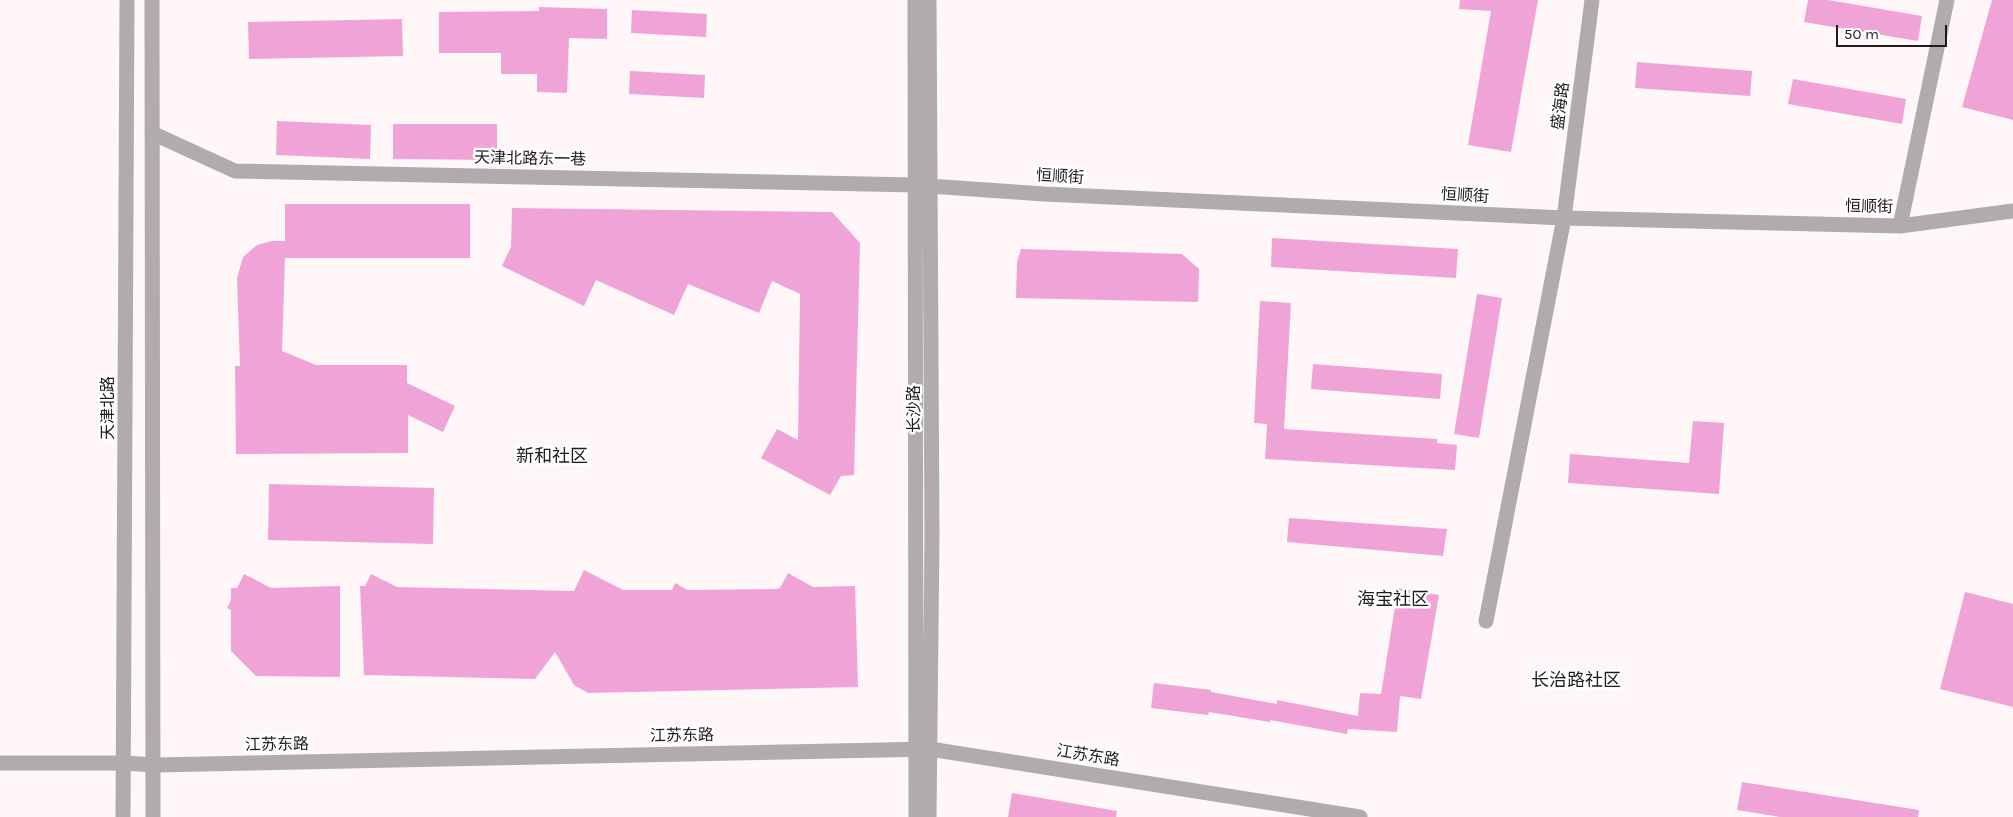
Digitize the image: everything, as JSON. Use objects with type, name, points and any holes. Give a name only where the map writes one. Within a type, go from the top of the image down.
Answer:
[{"type":"street","name":"天津北路","points":[[123,817],[127,0]]},
{"type":"street","points":[[152,0],[153,817]]},
{"type":"street","name":"长沙路","points":[[914,0],[922,186]]},
{"type":"street","name":"长沙路","points":[[929,0],[922,186],[923,749],[929,817]]},
{"type":"street","name":"盛海路","points":[[1486,621],[1564,218],[1592,0]]},
{"type":"street","points":[[1900,226],[1947,0]]},
{"type":"street","name":"天津北路东一巷","points":[[152,133],[235,171],[922,186]]},
{"type":"street","name":"恒顺街","points":[[922,186],[1064,195],[1564,218],[1900,226],[2013,211]]},
{"type":"street","name":"江苏东路","points":[[0,763],[124,763],[154,765],[923,749],[1360,817]]},
{"type":"street","name":"长沙路","points":[[916,817],[923,749]]},
{"type":"building","points":[[1460,0],[1538,0],[1511,152],[1468,145],[1491,11],[1459,9]]},
{"type":"building","points":[[1808,0],[1828,0],[1922,16],[1918,41],[1804,22]]},
{"type":"building","points":[[1992,0],[2013,0],[2013,120],[1962,107]]},
{"type":"building","points":[[539,7],[607,9],[607,39],[569,38],[567,93],[537,92],[537,74],[501,74],[501,53],[439,53],[439,12],[539,11]]},
{"type":"building","points":[[632,10],[707,14],[706,37],[631,33]]},
{"type":"building","points":[[402,19],[403,56],[249,59],[248,22]]},
{"type":"building","points":[[1637,62],[1752,71],[1750,96],[1635,88]]},
{"type":"building","points":[[630,71],[705,75],[704,98],[629,94]]},
{"type":"building","points":[[1793,79],[1906,99],[1902,124],[1788,104]]},
{"type":"building","points":[[277,121],[371,125],[370,159],[276,155]]},
{"type":"building","points":[[393,124],[497,124],[497,160],[393,159]]},
{"type":"building","points":[[285,204],[470,204],[470,258],[285,258],[282,351],[316,365],[407,365],[407,383],[455,406],[443,432],[408,415],[408,453],[236,454],[235,366],[240,366],[237,278],[243,257],[257,245],[272,241],[285,241]]},
{"type":"building","points":[[512,208],[832,212],[860,243],[854,475],[841,476],[830,495],[761,458],[777,429],[798,440],[800,294],[772,281],[759,313],[688,284],[674,315],[596,280],[584,306],[502,266],[511,247]]},
{"type":"building","points":[[1272,238],[1458,249],[1456,278],[1271,267]]},
{"type":"building","points":[[1021,249],[1182,254],[1199,269],[1198,302],[1016,298],[1017,262]]},
{"type":"building","points":[[1477,294],[1502,298],[1479,438],[1454,434]]},
{"type":"building","points":[[1260,301],[1291,303],[1284,429],[1437,439],[1437,443],[1457,445],[1455,470],[1265,459],[1267,424],[1254,423]]},
{"type":"building","points":[[1313,364],[1442,374],[1440,399],[1311,389]]},
{"type":"building","points":[[1693,421],[1724,423],[1719,494],[1568,483],[1570,454],[1689,463]]},
{"type":"building","points":[[269,484],[434,488],[433,544],[268,540]]},
{"type":"building","points":[[1289,518],[1447,529],[1443,556],[1287,542]]},
{"type":"building","points":[[584,570],[623,590],[672,590],[675,583],[688,590],[775,589],[780,588],[788,573],[813,587],[855,586],[858,687],[588,693],[574,685],[555,652],[535,679],[364,675],[360,586],[365,586],[371,574],[397,587],[574,591]]},
{"type":"building","points":[[244,574],[271,588],[340,586],[340,677],[256,676],[231,651],[231,610],[227,608],[231,600],[231,588],[237,588]]},
{"type":"building","points":[[1398,588],[1439,595],[1421,699],[1400,696],[1397,732],[1348,729],[1347,734],[1270,720],[1270,722],[1209,712],[1208,715],[1151,708],[1154,683],[1211,690],[1211,692],[1277,704],[1277,700],[1358,716],[1360,693],[1381,694]]},
{"type":"building","points":[[1965,592],[2013,604],[2013,707],[1940,689]]},
{"type":"building","points":[[1742,782],[1919,810],[1918,817],[1780,817],[1737,810]]},
{"type":"building","points":[[1012,793],[1117,811],[1116,817],[1008,817]]},
{"type":"district","name":"新和社区","points":[[552,457]]},
{"type":"district","name":"海宝社区","points":[[1393,600]]},
{"type":"district","name":"长治路社区","points":[[1576,681]]}]
